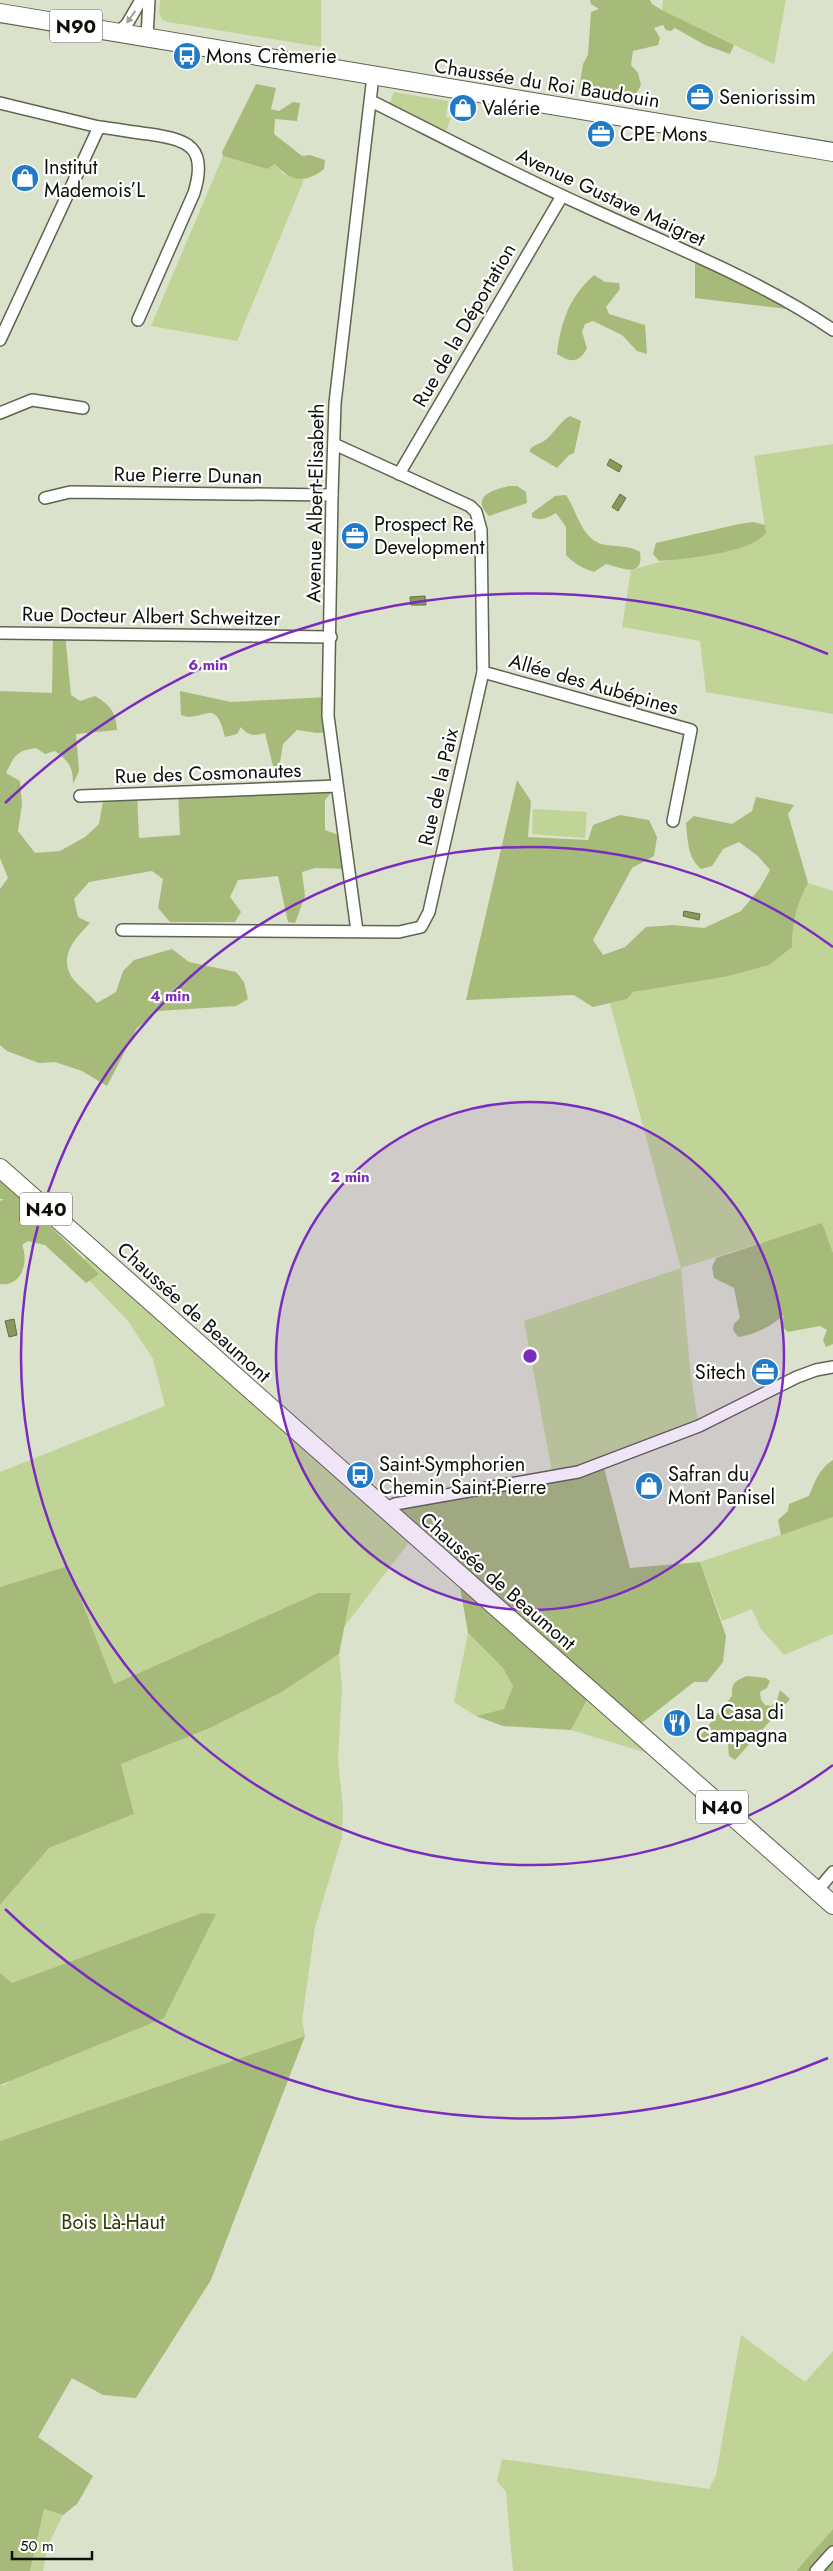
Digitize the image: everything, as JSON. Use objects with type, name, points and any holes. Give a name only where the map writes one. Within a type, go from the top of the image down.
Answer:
[{"type":"main road","name":"N90","points":[[0,13],[147,37]]},
{"type":"main road","name":"Chaussée du Roi Baudouin","points":[[147,37],[833,152]]},
{"type":"main road","name":"Chaussée de Beaumont","points":[[0,1168],[833,1905]]},
{"type":"street","points":[[118,33],[127,24],[141,0]]},
{"type":"street","points":[[147,37],[149,0]]},
{"type":"street","name":"Avenue Albert-Elisabeth","points":[[357,931],[328,716],[331,637],[332,495],[337,385],[373,76]]},
{"type":"street","name":"Avenue Gustave Maigret","points":[[371,101],[562,196],[749,283],[805,311],[833,330]]},
{"type":"street","points":[[0,103],[99,127],[180,140],[194,151],[199,173],[194,193],[138,320]]},
{"type":"street","points":[[0,340],[99,127]]},
{"type":"street","name":"Rue de la Déportation","points":[[398,474],[562,196]]},
{"type":"street","points":[[0,412],[32,400],[83,408]]},
{"type":"street","name":"Rue de la Paix","points":[[122,930],[399,932],[421,928],[429,912],[483,672],[481,530],[476,512],[470,506],[334,444]]},
{"type":"street","name":"Rue Pierre Dunan","points":[[45,498],[70,492],[332,495]]},
{"type":"street","name":"Rue Docteur Albert Schweitzer","points":[[0,633],[331,637]]},
{"type":"street","name":"Allée des Aubépines","points":[[483,672],[691,730],[673,821]]},
{"type":"street","name":"Rue des Cosmonautes","points":[[80,796],[338,786]]},
{"type":"street","points":[[385,1509],[395,1504],[578,1472],[699,1426],[797,1377],[833,1367]]},
{"type":"street","points":[[817,1891],[833,1872]]},
{"type":"street","points":[[816,2571],[833,2552]]},
{"type":"shaded area","points":[[160,0],[321,0],[321,47],[168,22],[162,20],[159,12]]},
{"type":"shaded area","points":[[663,0],[786,0],[774,64],[662,10]]},
{"type":"shaded area","points":[[394,92],[448,101],[446,117],[451,118],[444,136],[388,108]]},
{"type":"shaded area","points":[[223,156],[266,169],[275,164],[283,174],[304,180],[237,341],[151,326]]},
{"type":"shaded area","points":[[833,444],[833,714],[706,692],[700,641],[622,627],[631,570],[766,533],[754,456]]},
{"type":"shaded area","points":[[610,459],[622,466],[619,472],[607,465]]},
{"type":"shaded area","points":[[620,494],[626,498],[618,511],[612,507]]},
{"type":"shaded area","points":[[425,596],[426,605],[411,605],[410,597]]},
{"type":"shaded area","points":[[533,809],[587,812],[585,838],[532,834]]},
{"type":"shaded area","points":[[808,883],[833,891],[833,1253],[822,1224],[681,1268],[610,1003],[627,999],[633,992],[724,977],[792,947],[796,914]]},
{"type":"shaded area","points":[[684,911],[700,914],[699,920],[683,916]]},
{"type":"shaded area","points":[[91,1249],[414,1536],[344,1627],[351,1594],[318,1593],[114,1684],[68,1566],[0,1587],[0,1472],[165,1406],[153,1359],[128,1321],[78,1269]]},
{"type":"shaded area","points":[[681,1268],[690,1368],[698,1422],[553,1477],[524,1321]]},
{"type":"shaded area","points":[[14,1319],[17,1335],[9,1337],[5,1321]]},
{"type":"shaded area","points":[[705,1491],[707,1498],[694,1502],[692,1495]]},
{"type":"shaded area","points":[[833,1517],[833,1634],[784,1655],[761,1629],[752,1609],[722,1621],[700,1562]]},
{"type":"shaded area","points":[[468,1633],[503,1668],[513,1686],[504,1709],[476,1716],[454,1702]]},
{"type":"shaded area","points":[[339,1654],[342,1688],[338,1760],[343,1808],[342,1837],[315,1927],[302,2020],[305,2036],[0,2141],[0,2085],[5,2085],[202,1913],[12,1983],[0,1973],[0,1905],[49,1848],[134,1814],[121,1764],[210,1728],[280,1693]]},
{"type":"shaded area","points":[[591,1692],[667,1759],[571,1730]]},
{"type":"shaded area","points":[[741,2335],[805,2382],[833,2351],[833,2529],[796,2571],[513,2571],[506,2492],[497,2481],[502,2459],[709,2489],[716,2475]]},
{"type":"shaded area","points":[[44,2509],[63,2515],[48,2545],[43,2571],[30,2571]]},
{"type":"green space","points":[[590,0],[650,0],[652,4],[662,10],[734,45],[730,54],[705,45],[675,28],[671,31],[666,30],[663,25],[654,28],[660,38],[658,45],[633,51],[631,65],[638,73],[641,85],[634,98],[579,89],[583,64],[588,55],[591,12],[599,9],[591,4]]},
{"type":"green space","points":[[256,84],[276,88],[271,109],[279,111],[293,102],[300,103],[297,121],[275,119],[274,134],[302,156],[310,155],[325,160],[324,169],[311,177],[298,179],[287,174],[275,164],[267,169],[223,156],[222,152]]},
{"type":"green space","points":[[695,257],[805,311],[695,298]]},
{"type":"green space","points":[[594,275],[605,282],[619,283],[620,289],[606,307],[609,314],[645,325],[647,354],[637,351],[622,335],[593,321],[585,324],[582,332],[587,348],[581,357],[570,360],[557,354],[561,331],[572,301],[585,283]]},
{"type":"green space","points":[[570,416],[581,421],[574,453],[569,455],[557,468],[530,452],[530,449],[548,438]]},
{"type":"green space","points":[[509,486],[517,486],[526,492],[527,503],[489,516],[484,509],[483,499],[491,492]]},
{"type":"green space","points":[[566,495],[581,525],[591,538],[606,545],[627,547],[640,552],[639,566],[631,570],[606,564],[594,572],[572,561],[566,555],[566,527],[556,513],[539,519],[532,517],[532,513],[555,496]]},
{"type":"green space","points":[[753,522],[765,525],[766,533],[747,546],[700,557],[659,561],[653,554],[656,543]]},
{"type":"green space","points":[[53,634],[65,634],[71,695],[80,701],[95,696],[105,703],[114,714],[117,730],[76,734],[79,771],[73,784],[69,765],[55,751],[45,754],[36,748],[20,752],[14,758],[6,773],[20,781],[22,804],[18,831],[35,853],[60,851],[85,837],[99,824],[104,796],[137,794],[139,838],[180,835],[178,792],[337,786],[325,800],[325,830],[344,837],[349,869],[315,868],[302,872],[305,896],[295,923],[288,922],[278,876],[238,880],[230,897],[241,912],[235,922],[170,922],[158,908],[163,879],[152,871],[89,882],[74,899],[78,917],[90,923],[71,946],[67,966],[75,981],[97,1003],[116,992],[123,971],[134,960],[172,949],[189,962],[236,972],[244,982],[248,999],[236,1006],[158,1011],[137,1028],[107,1086],[82,1071],[55,1062],[39,1063],[7,1051],[0,1045],[0,889],[8,878],[0,858],[0,691],[52,693]]},
{"type":"green space","points":[[180,691],[231,702],[329,697],[331,732],[317,733],[297,730],[283,744],[280,762],[277,767],[273,766],[265,733],[252,734],[246,732],[241,727],[237,734],[225,737],[221,724],[217,717],[212,714],[208,713],[189,717],[181,715]]},
{"type":"green space","points":[[517,780],[531,801],[528,837],[588,840],[593,825],[620,815],[649,820],[657,837],[654,856],[632,868],[593,940],[603,955],[625,947],[646,927],[673,925],[704,928],[741,911],[760,888],[770,870],[758,856],[739,842],[723,849],[712,866],[701,869],[696,864],[689,848],[686,823],[694,816],[732,824],[752,811],[756,797],[794,805],[788,814],[808,883],[796,914],[792,947],[769,965],[724,977],[633,992],[627,999],[593,1007],[574,995],[466,1000]]},
{"type":"green space","points":[[0,1177],[99,1274],[86,1283],[45,1245],[28,1241],[22,1245],[25,1258],[22,1272],[14,1281],[8,1284],[0,1284],[0,1201],[4,1199],[0,1199]]},
{"type":"green space","points":[[822,1223],[833,1253],[833,1344],[826,1347],[823,1340],[827,1330],[820,1326],[788,1332],[781,1326],[784,1315],[762,1329],[738,1337],[733,1330],[734,1324],[740,1318],[734,1288],[714,1278],[712,1267],[716,1258]]},
{"type":"green space","points":[[833,1460],[833,1517],[781,1535],[778,1520],[788,1511],[789,1504],[809,1496],[821,1471]]},
{"type":"green space","points":[[603,1464],[630,1568],[700,1562],[726,1636],[723,1662],[707,1682],[694,1682],[634,1729],[591,1692],[571,1730],[503,1726],[476,1716],[504,1709],[513,1686],[503,1668],[468,1633],[458,1575],[385,1509]]},
{"type":"green space","points":[[68,1566],[114,1684],[318,1593],[351,1593],[339,1654],[280,1693],[210,1728],[121,1764],[134,1814],[49,1848],[0,1905],[0,1587]]},
{"type":"green space","points":[[747,1676],[766,1678],[770,1681],[767,1688],[760,1692],[761,1700],[765,1705],[771,1706],[777,1700],[780,1690],[790,1699],[735,1760],[729,1756],[728,1744],[720,1734],[711,1735],[700,1740],[701,1735],[732,1696],[732,1688],[735,1683]]},
{"type":"green space","points":[[202,1913],[216,1914],[164,2018],[0,2085],[0,1973],[12,1983]]},
{"type":"green space","name":"Bois Là-Haut","points":[[305,2036],[211,2280],[136,2398],[103,2395],[72,2378],[38,2437],[93,2476],[77,2504],[63,2515],[44,2509],[30,2571],[0,2571],[0,2141]]},
{"type":"green space","points":[[833,2529],[833,2571],[796,2571]]},
{"type":"place","name":"Mons Crèmerie","points":[[187,56]]},
{"type":"place","name":"Seniorissim","points":[[700,97]]},
{"type":"place","name":"Valérie","points":[[463,108]]},
{"type":"place","name":"CPE Mons","points":[[601,134]]},
{"type":"place","name":"Institut Mademois’L","points":[[25,178]]},
{"type":"place","name":"Prospect Re Development","points":[[355,536]]},
{"type":"place","name":"Sitech","points":[[765,1372]]},
{"type":"place","name":"Saint-Symphorien Chemin Saint-Pierre","points":[[360,1475]]},
{"type":"place","name":"Safran du Mont Panisel","points":[[649,1486]]},
{"type":"place","name":"La Casa di Campagna","points":[[677,1723]]}]
